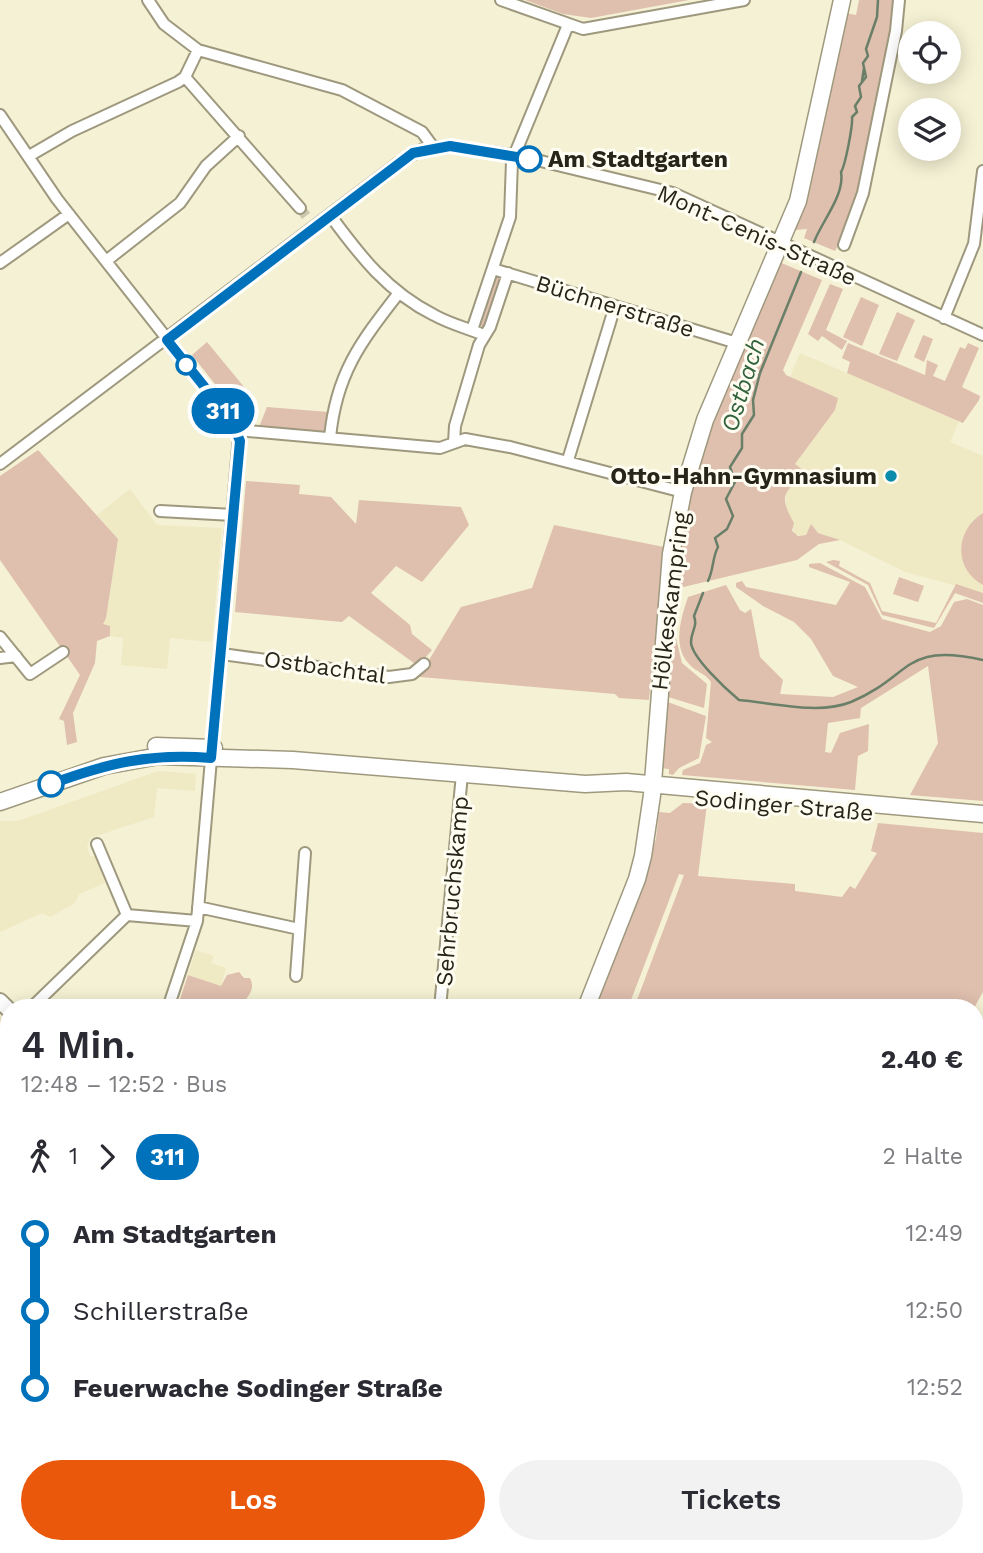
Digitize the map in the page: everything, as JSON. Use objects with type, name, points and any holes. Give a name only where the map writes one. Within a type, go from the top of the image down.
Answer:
[{"type":"main road","name":"Hölkeskampring","points":[[590,999],[637,879],[652,790],[671,554],[683,492],[705,420],[803,184],[842,0]]},
{"type":"main road","name":"Sodinger Straße","points":[[0,792],[128,750],[171,745],[212,753],[585,784],[608,791],[652,790],[983,814]]},
{"type":"main road","name":"Sodinger Straße","points":[[0,802],[121,761],[212,753]]},
{"type":"main road","name":"Sodinger Straße","points":[[652,790],[983,822]]},
{"type":"street","points":[[148,0],[164,24],[198,50],[342,90],[422,132],[432,147]]},
{"type":"street","points":[[501,0],[583,29],[744,0]]},
{"type":"street","points":[[844,245],[863,193],[896,31],[899,0]]},
{"type":"street","points":[[472,330],[510,217],[514,155],[522,142],[568,25]]},
{"type":"street","points":[[29,156],[72,131],[145,99],[185,77],[198,50]]},
{"type":"street","points":[[185,77],[300,208]]},
{"type":"street","points":[[0,115],[69,214],[237,430],[240,441],[197,921],[171,999]]},
{"type":"street","points":[[106,261],[180,203],[206,166],[239,136]]},
{"type":"street","name":"Mont-Cenis-Straße","points":[[0,464],[167,340],[311,222],[330,215],[405,158],[432,147],[450,146],[514,155],[673,193],[983,335]]},
{"type":"street","points":[[944,318],[974,244],[983,171]]},
{"type":"street","points":[[0,263],[69,214]]},
{"type":"street","points":[[330,215],[365,262],[398,294],[435,316],[484,335]]},
{"type":"street","name":"Büchnerstraße","points":[[493,269],[737,343]]},
{"type":"street","points":[[454,442],[454,426],[508,273]]},
{"type":"street","points":[[330,438],[334,403],[346,368],[360,343],[398,294]]},
{"type":"street","points":[[568,460],[615,306]]},
{"type":"street","points":[[237,430],[440,448],[464,439],[568,460],[683,492]]},
{"type":"street","points":[[160,511],[233,515]]},
{"type":"street","points":[[0,637],[30,674],[64,652]]},
{"type":"street","name":"Ostbachtal","points":[[222,654],[390,677],[412,674],[424,664]]},
{"type":"street","points":[[0,658],[16,656]]},
{"type":"street","name":"Sehrbruchskamp","points":[[441,999],[462,774]]},
{"type":"street","points":[[97,844],[127,915]]},
{"type":"street","points":[[296,976],[305,853]]},
{"type":"street","points":[[198,907],[299,929]]},
{"type":"street","points":[[40,999],[127,915],[197,921]]},
{"type":"shaded area","points":[[525,0],[689,0],[591,18],[563,14]]},
{"type":"shaded area","points":[[859,0],[895,0],[878,110],[865,170],[847,226],[835,251],[804,238],[807,229],[795,230],[811,178],[846,13],[856,15]]},
{"type":"shaded area","points":[[779,262],[822,280],[783,370],[786,375],[838,398],[835,410],[795,464],[803,470],[786,493],[786,504],[794,523],[792,531],[798,536],[806,535],[811,524],[818,533],[840,540],[819,544],[797,560],[675,589],[677,548],[684,506],[696,464],[727,380]]},
{"type":"shaded area","points":[[497,275],[502,277],[483,328],[479,325]]},
{"type":"shaded area","points":[[830,284],[843,289],[826,330],[847,341],[842,350],[822,336],[818,341],[808,334]]},
{"type":"shaded area","points":[[861,297],[879,305],[862,346],[843,337]]},
{"type":"shaded area","points":[[897,312],[915,320],[897,361],[879,354]]},
{"type":"shaded area","points":[[923,335],[933,339],[924,362],[914,357]]},
{"type":"shaded area","points":[[207,342],[254,399],[242,418],[192,355]]},
{"type":"shaded area","points":[[848,343],[925,375],[927,360],[938,365],[933,376],[945,381],[960,347],[965,349],[968,343],[979,348],[962,387],[980,396],[979,400],[963,423],[847,373],[850,362],[842,358]]},
{"type":"shaded area","name":"Otto-Hahn-Gymnasium","points":[[800,353],[959,421],[950,442],[983,456],[983,593],[905,572],[840,540],[809,530],[804,536],[794,534],[793,523],[786,510],[786,491],[802,469],[794,464],[835,410],[837,398],[790,377]]},
{"type":"shaded area","points":[[267,407],[328,412],[326,430],[323,432],[259,427]]},
{"type":"shaded area","points":[[38,450],[118,539],[103,624],[110,626],[110,636],[97,641],[95,663],[73,713],[77,742],[67,745],[64,721],[59,719],[80,675],[0,560],[0,476]]},
{"type":"shaded area","points":[[246,481],[300,485],[299,494],[331,497],[356,524],[359,500],[461,507],[469,525],[422,582],[396,566],[371,593],[410,625],[412,634],[432,650],[418,666],[349,616],[342,622],[235,612]]},
{"type":"shaded area","points":[[130,489],[157,525],[222,528],[212,642],[170,638],[167,669],[121,665],[123,638],[110,636],[110,626],[102,624],[118,539],[97,515]]},
{"type":"shaded area","points":[[983,513],[983,585],[966,569],[961,549],[967,529]]},
{"type":"shaded area","points":[[554,525],[664,547],[649,700],[619,698],[615,694],[409,676],[426,665],[461,607],[532,588]]},
{"type":"shaded area","points":[[840,561],[839,566],[870,583],[882,611],[936,623],[956,584],[983,593],[983,603],[955,593],[934,628],[882,615],[868,585],[826,562]]},
{"type":"shaded area","points":[[820,563],[865,587],[882,619],[930,632],[941,626],[954,602],[967,599],[983,605],[983,801],[910,795],[938,743],[928,666],[861,708],[860,718],[828,723],[825,752],[831,753],[840,733],[869,724],[868,751],[858,756],[855,790],[682,775],[683,770],[700,763],[706,745],[712,742],[706,738],[711,682],[689,664],[679,640],[688,597],[726,585],[740,610],[745,613],[751,609],[760,657],[783,680],[780,694],[833,697],[858,687],[833,676],[811,639],[794,622],[763,606],[736,587],[736,583],[742,581],[746,587],[836,605],[850,582],[809,567],[809,564]]},
{"type":"shaded area","points":[[899,577],[924,586],[918,602],[893,594]]},
{"type":"shaded area","points":[[670,633],[675,634],[682,663],[707,684],[704,708],[665,696]]},
{"type":"shaded area","points":[[665,701],[706,716],[699,758],[679,768],[673,775],[669,774],[669,769],[660,768]]},
{"type":"shaded area","points":[[158,771],[196,774],[195,791],[157,788],[154,817],[90,838],[87,848],[90,856],[95,856],[105,883],[79,894],[75,903],[50,917],[42,913],[0,932],[0,821],[18,821]]},
{"type":"shaded area","points":[[683,803],[707,804],[698,876],[795,884],[795,891],[842,897],[850,886],[855,889],[877,853],[871,851],[878,823],[983,833],[983,992],[979,999],[637,999],[684,875],[679,874],[631,999],[595,999],[656,839],[659,812],[670,813]]},
{"type":"shaded area","points":[[196,950],[214,956],[211,963],[226,968],[221,986],[188,975]]},
{"type":"shaded area","points":[[239,972],[244,978],[250,978],[252,987],[247,999],[180,999],[188,975],[221,986],[227,975]]},
{"type":"waterway","name":"Ostbach","points":[[814,242],[840,190],[852,117],[857,112],[855,106],[861,97],[859,86],[866,77],[863,63],[868,56],[866,49],[877,17],[878,0]]},
{"type":"waterway","name":"Ostbach","points":[[862,81],[864,68]]},
{"type":"waterway","name":"Ostbach","points":[[708,581],[718,547],[715,538],[727,529],[733,516],[726,499],[735,482],[730,467],[742,448],[742,434],[754,415],[753,400],[760,373],[801,272]]},
{"type":"waterway","name":"Ostbach","points":[[703,593],[694,616],[691,642],[693,648],[710,673],[739,700],[810,708],[838,706],[871,692],[910,664],[922,659],[937,655],[983,660]]},
{"type":"tunnel","points":[[300,208],[307,217]]},
{"type":"bus line","name":"311","points":[[51,784],[104,766],[150,756],[211,758],[240,441],[231,420],[167,340],[413,153],[432,147],[450,146],[529,159]]},
{"type":"place","name":"Am Stadtgarten","points":[[529,159]]},
{"type":"place","name":"Otto-Hahn-Gymnasium","points":[[891,476]]}]
